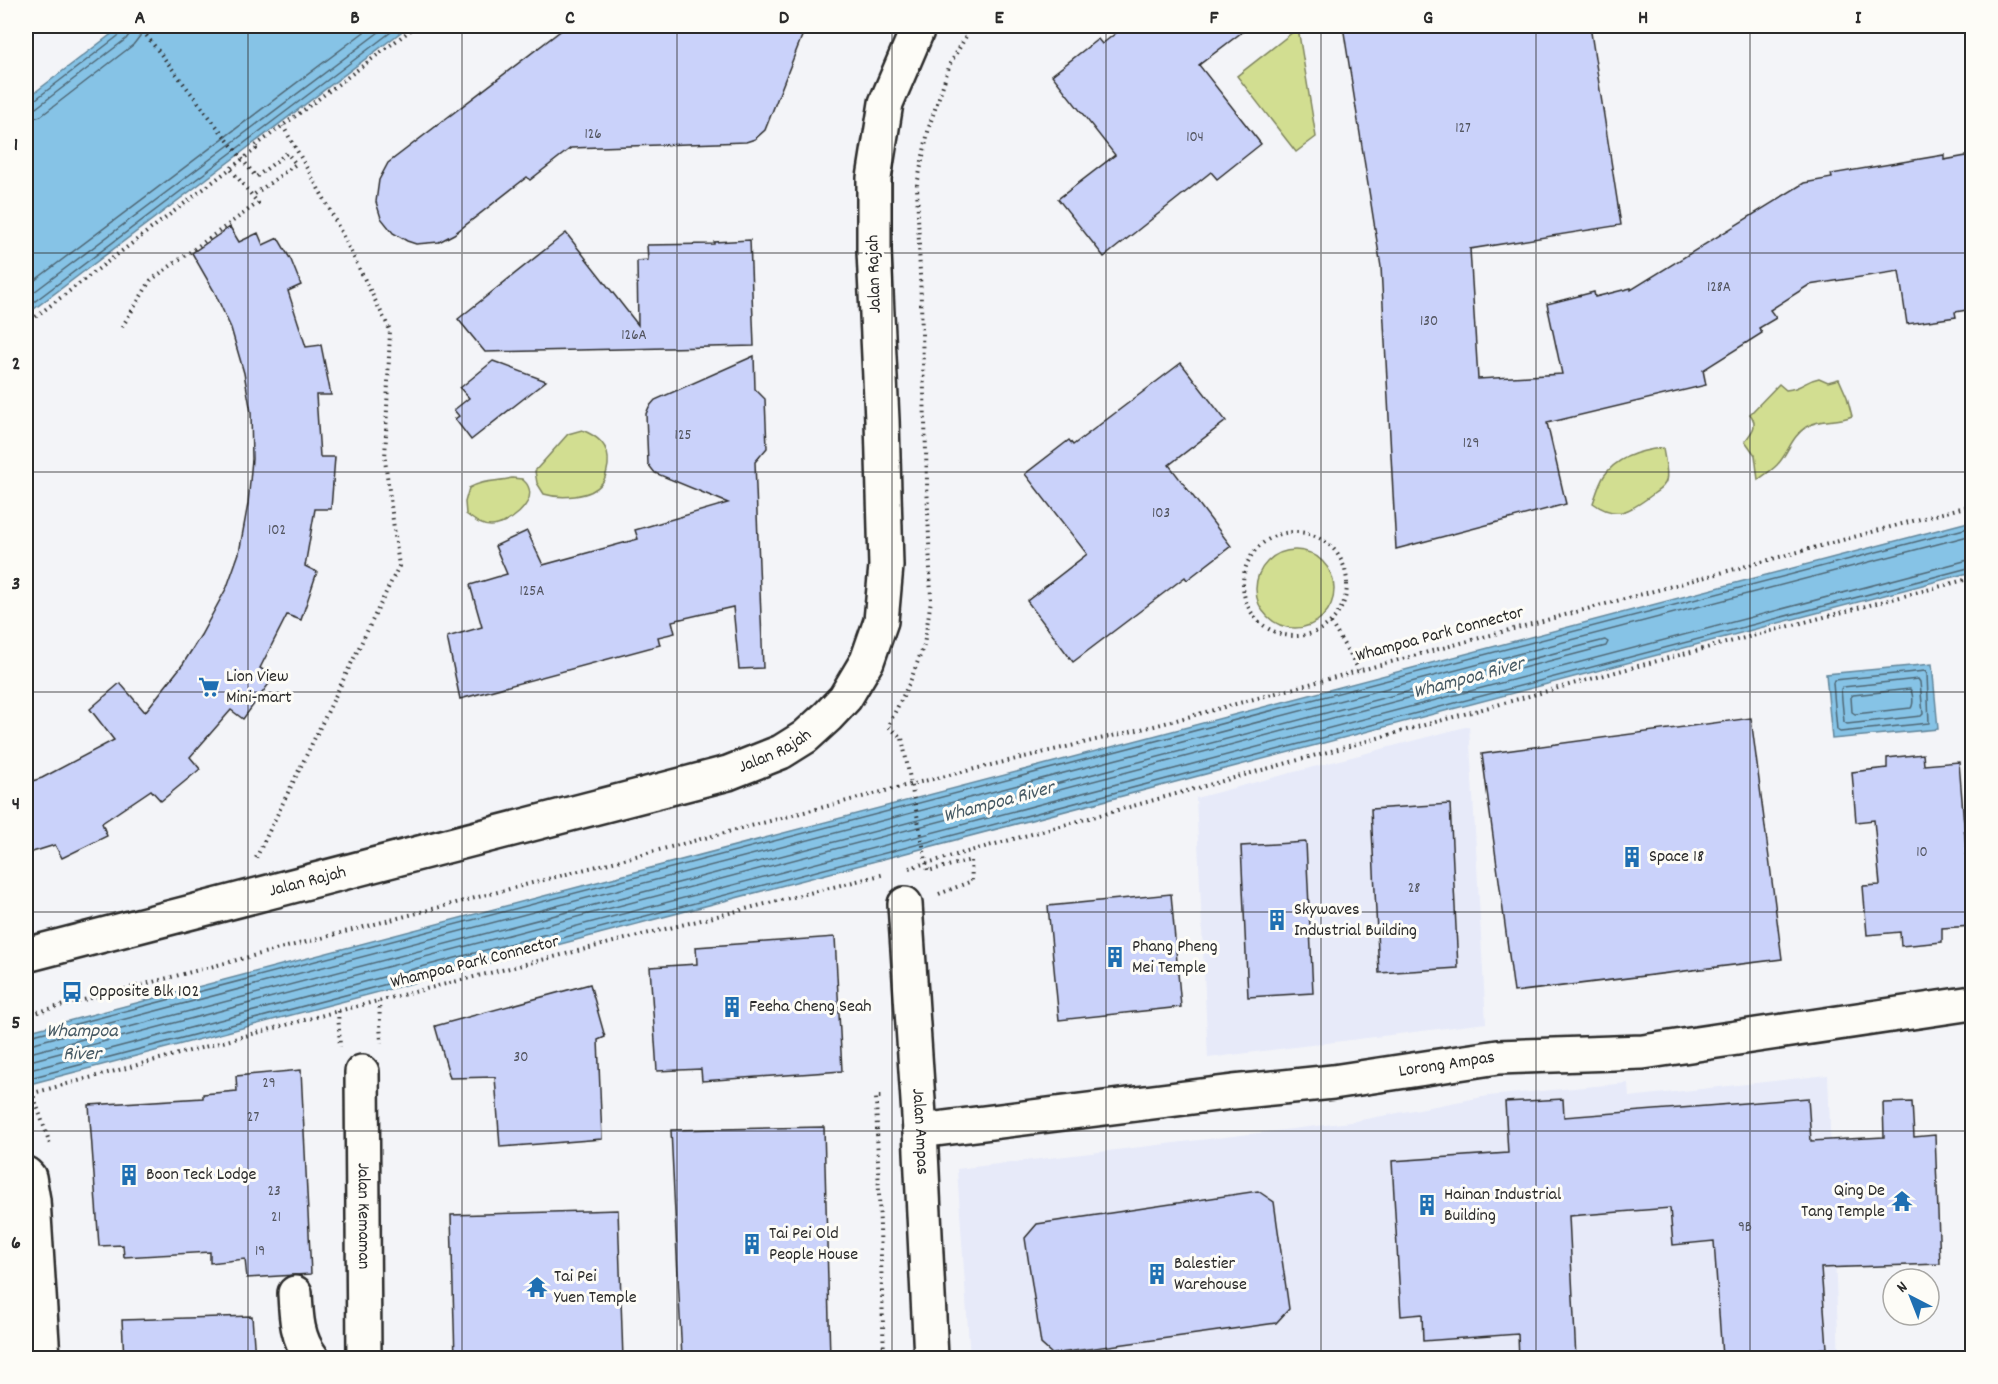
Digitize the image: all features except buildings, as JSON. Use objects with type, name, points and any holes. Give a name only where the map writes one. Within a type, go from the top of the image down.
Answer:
[{"type":"street","name":"Jalan Rajah","points":[[26,955],[728,773],[781,752],[805,738],[834,710],[845,698],[867,661],[881,621],[886,566],[874,252],[874,178],[886,103],[919,26]]},
{"type":"street","name":"Jalan Ampas","points":[[904,904],[920,1131],[932,1359]]},
{"type":"street","name":"Lorong Ampas","points":[[920,1131],[1233,1092],[1333,1082],[1498,1058],[1643,1052],[1972,1003]]},
{"type":"street","name":"Jalan Kemaman","points":[[364,1359],[372,1060]]},
{"type":"street","points":[[26,1174],[29,1177],[33,1200],[43,1359]]},
{"type":"street","points":[[295,1293],[296,1323],[305,1349],[312,1359]]},
{"type":"path","points":[[139,26],[256,177],[287,153],[296,164],[252,196]]},
{"type":"path","points":[[26,324],[416,26]]},
{"type":"path","points":[[927,863],[902,738],[888,726],[910,682],[924,645],[931,600],[923,418],[917,185],[929,127],[950,64],[972,26]]},
{"type":"path","points":[[256,858],[399,566],[385,460],[390,330],[326,202],[283,126]]},
{"type":"path","points":[[122,327],[150,280],[258,203],[230,168]]},
{"type":"path","name":"Whampoa Park Connector","points":[[26,1015],[912,784],[1154,726],[1972,505]]},
{"type":"path","points":[[1296,531],[1311,533],[1337,551],[1345,565],[1348,581],[1347,596],[1341,611],[1331,623],[1317,633],[1283,636],[1267,629],[1254,618],[1246,603],[1243,586],[1244,570],[1252,554],[1264,542],[1279,534],[1296,531]]},
{"type":"path","points":[[904,869],[1623,670],[1972,578]]},
{"type":"path","points":[[1331,623],[1359,670]]},
{"type":"path","name":"Whampoa Park Connector","points":[[26,1095],[379,1001],[893,872]]},
{"type":"path","points":[[372,1060],[379,1001]]},
{"type":"path","points":[[26,1074],[31,1094]]},
{"type":"shaded area","points":[[1469,726],[1486,1023],[1208,1058],[1196,798]]},
{"type":"shaded area","points":[[1828,1075],[1839,1358],[970,1358],[957,1169],[1350,1122],[1488,1096],[1628,1083],[1629,1097]]},
{"type":"green space","points":[[1298,28],[1316,137],[1296,152],[1237,76]]},
{"type":"green space","points":[[1819,378],[1828,382],[1839,379],[1852,416],[1817,422],[1806,427],[1777,465],[1758,480],[1755,455],[1745,441],[1754,428],[1754,421],[1750,414],[1779,384],[1786,390]]},
{"type":"green space","points":[[582,430],[593,435],[605,447],[608,465],[603,481],[591,492],[575,496],[544,494],[537,483],[535,471],[568,434]]},
{"type":"green space","points":[[1663,448],[1667,477],[1660,489],[1638,505],[1624,511],[1610,511],[1593,503],[1599,486],[1609,469],[1623,459],[1638,453]]},
{"type":"green space","points":[[522,479],[528,485],[530,493],[519,513],[505,522],[491,526],[478,522],[466,514],[465,502],[469,488],[484,482]]},
{"type":"green space","points":[[1287,550],[1303,550],[1317,556],[1328,567],[1334,581],[1334,597],[1328,611],[1317,622],[1303,628],[1287,628],[1273,622],[1262,611],[1256,597],[1256,581],[1262,567],[1273,556]]},
{"type":"water","points":[[122,26],[409,26],[26,315],[26,99]]},
{"type":"water","name":"Whampoa River","points":[[1972,521],[1972,572],[26,1085],[26,1032]]},
{"type":"water","points":[[1932,664],[1938,729],[1832,739],[1826,674]]},
{"type":"place","name":"Lion View Mini-mart","points":[[209,687]]},
{"type":"place","name":"Space 18","points":[[1632,857]]},
{"type":"place","name":"Skywaves Industrial Building","points":[[1277,920]]},
{"type":"place","name":"Phang Pheng Mei Temple","points":[[1115,957]]},
{"type":"place","name":"Opposite Blk 102","points":[[72,992]]},
{"type":"place","name":"Feeha Cheng Seah","points":[[732,1007]]},
{"type":"place","name":"Boon Teck Lodge","points":[[129,1175]]},
{"type":"place","name":"Qing De Tang Temple","points":[[1902,1201]]},
{"type":"place","name":"Hainan Industrial Building","points":[[1427,1205]]},
{"type":"place","name":"Tai Pei Old People House","points":[[752,1244]]},
{"type":"place","name":"Balestier Warehouse","points":[[1157,1274]]},
{"type":"place","name":"Tai Pei Yuen Temple","points":[[537,1287]]}]
